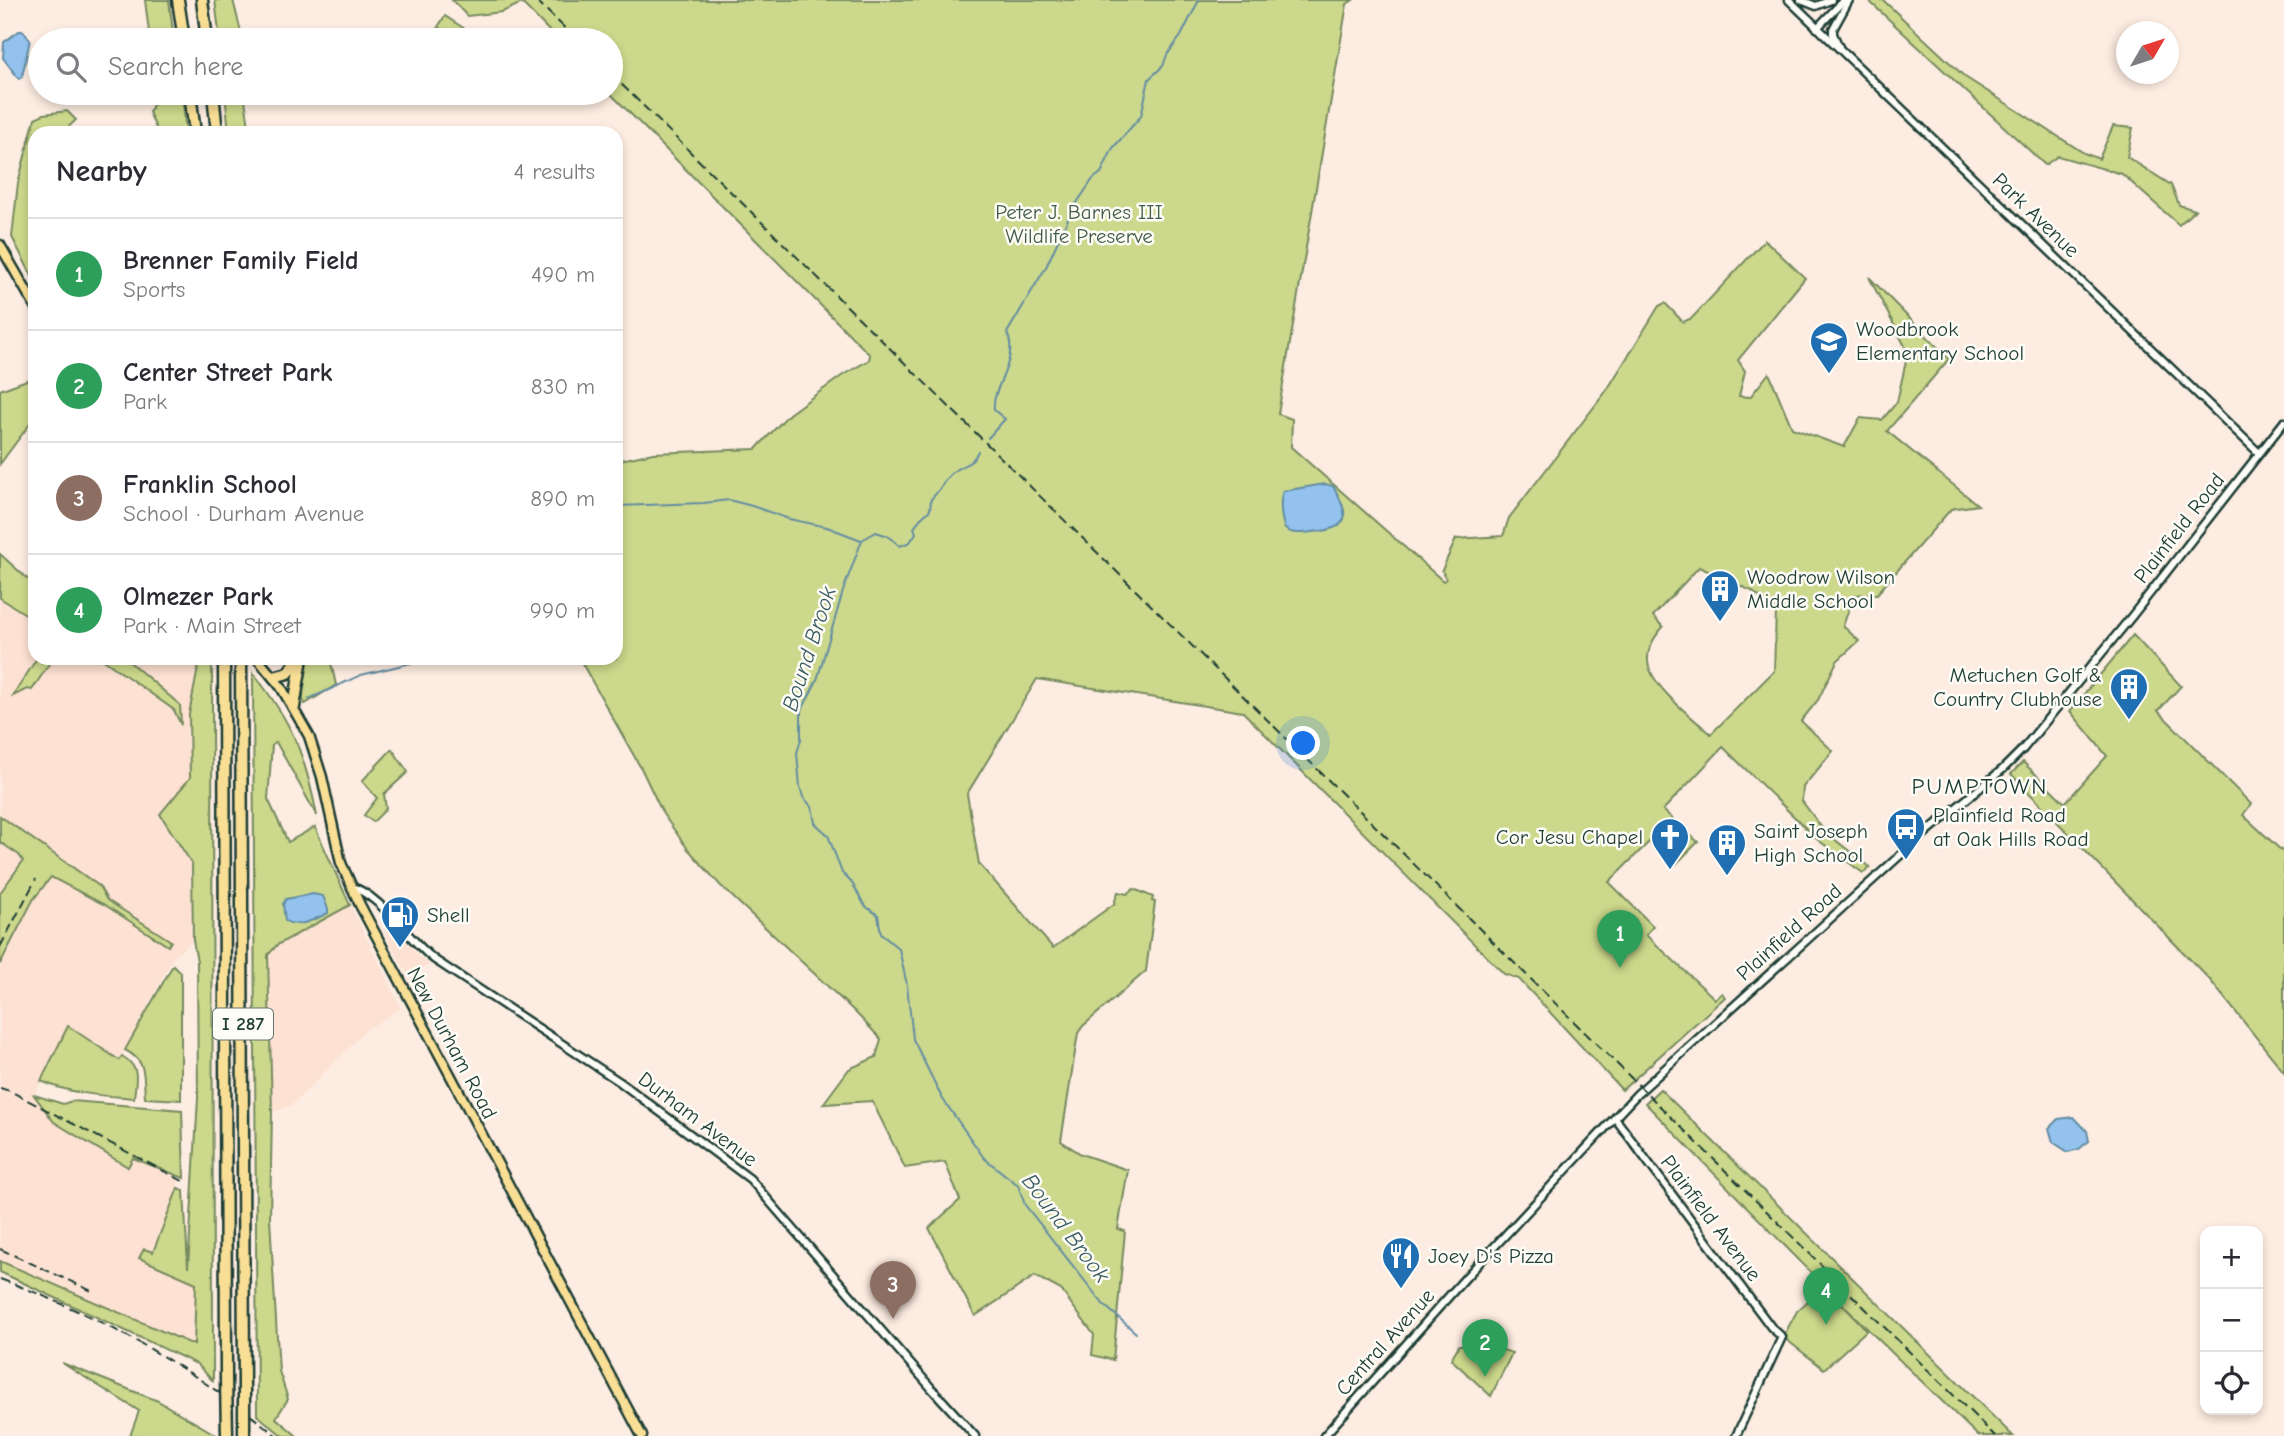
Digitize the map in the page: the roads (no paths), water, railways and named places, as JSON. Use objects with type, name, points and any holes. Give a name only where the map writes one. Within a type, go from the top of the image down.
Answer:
[{"type":"highway","points":[[178,0],[182,28]]},
{"type":"highway","points":[[202,0],[206,28]]},
{"type":"highway","points":[[192,105],[194,126]]},
{"type":"highway","points":[[214,105],[216,126]]},
{"type":"highway","name":"I 287","points":[[223,665],[227,1436]]},
{"type":"highway","name":"I 287","points":[[241,665],[244,1436]]},
{"type":"highway","points":[[274,677],[288,673],[294,665]]},
{"type":"highway","points":[[294,707],[299,665]]},
{"type":"main road","points":[[0,245],[28,294]]},
{"type":"main road","name":"New Durham Road","points":[[263,665],[294,707],[314,749],[335,842],[351,887],[642,1436]]},
{"type":"street","name":"Park Avenue","points":[[1789,0],[2259,453]]},
{"type":"street","points":[[1801,0],[1816,6],[1832,0]]},
{"type":"street","points":[[1817,28],[1844,0]]},
{"type":"street","points":[[1842,52],[1833,29],[1849,0]]},
{"type":"street","name":"Plainfield Road","points":[[1615,1118],[1707,1030],[1917,840],[2009,763],[2120,631],[2284,422]]},
{"type":"street","name":"Durham Avenue","points":[[351,887],[360,889],[373,898],[428,955],[613,1077],[750,1180],[975,1436]]},
{"type":"street","name":"Plainfield Avenue","points":[[1615,1118],[1696,1229],[1771,1327],[1782,1337],[1736,1436]]},
{"type":"street","name":"Central Avenue","points":[[1324,1436],[1615,1118]]},
{"type":"water","points":[[19,31],[23,31],[28,37],[22,77],[19,79],[3,58],[4,42]]},
{"type":"water","points":[[1325,484],[1333,486],[1343,505],[1344,519],[1341,524],[1335,528],[1305,533],[1294,533],[1285,529],[1281,510],[1283,491]]},
{"type":"water","points":[[313,894],[323,896],[328,913],[301,924],[285,921],[283,904],[286,899]]},
{"type":"water","points":[[2074,1117],[2087,1131],[2089,1141],[2079,1149],[2068,1152],[2053,1142],[2049,1128],[2058,1119]]},
{"type":"waterway","name":"Bound Brook","points":[[988,438],[1005,419],[994,410],[994,401],[1010,353],[1007,333],[1046,267],[1072,210],[1093,179],[1101,173],[1113,148],[1141,116],[1149,79],[1163,66],[1199,0]]},
{"type":"waterway","name":"Bound Brook","points":[[978,451],[970,462],[950,475],[931,499],[930,510],[914,528],[916,533],[910,542],[900,546],[888,536],[876,532],[862,540],[844,588],[817,680],[801,712],[801,739],[797,753],[800,787],[803,797],[812,807],[815,823],[828,835],[842,873],[852,883],[865,906],[878,915],[881,934],[899,949],[907,985],[913,1039],[942,1098],[984,1158],[1018,1185],[1025,1205],[1103,1304],[1136,1333]]},
{"type":"waterway","points":[[623,506],[729,500],[789,519],[827,527],[861,540]]},
{"type":"waterway","points":[[309,699],[361,675],[403,665]]},
{"type":"railway","points":[[536,0],[565,28]]},
{"type":"railway","points":[[623,86],[1995,1436]]},
{"type":"railway","points":[[0,947],[36,879]]},
{"type":"railway","points":[[0,1088],[183,1181]]},
{"type":"railway","points":[[0,1249],[94,1292]]},
{"type":"railway","points":[[0,1279],[74,1309],[145,1346],[213,1388],[277,1436]]},
{"type":"place","name":"Woodbrook Elementary School","points":[[1829,375]]},
{"type":"place","name":"Woodrow Wilson Middle School","points":[[1720,623]]},
{"type":"place","name":"Metuchen Golf & Country Clubhouse","points":[[2129,721]]},
{"type":"place","name":"Plainfield Road at Oak Hills Road","points":[[1906,861]]},
{"type":"place","name":"Cor Jesu Chapel","points":[[1670,871]]},
{"type":"place","name":"Saint Joseph High School","points":[[1727,877]]},
{"type":"place","name":"Shell","points":[[400,949]]},
{"type":"place","name":"Brenner Family Field","points":[[1620,968]]},
{"type":"place","name":"Joey D's Pizza","points":[[1401,1290]]},
{"type":"place","name":"Franklin School","points":[[893,1319]]},
{"type":"place","name":"Olmezer Park","points":[[1826,1325]]},
{"type":"place","name":"Center Street Park","points":[[1485,1377]]},
{"type":"district","name":"PUMPTOWN","points":[[1980,786]]},
{"type":"park label","name":"Peter J. Barnes III Wildlife Preserve","points":[[1079,224]]}]
